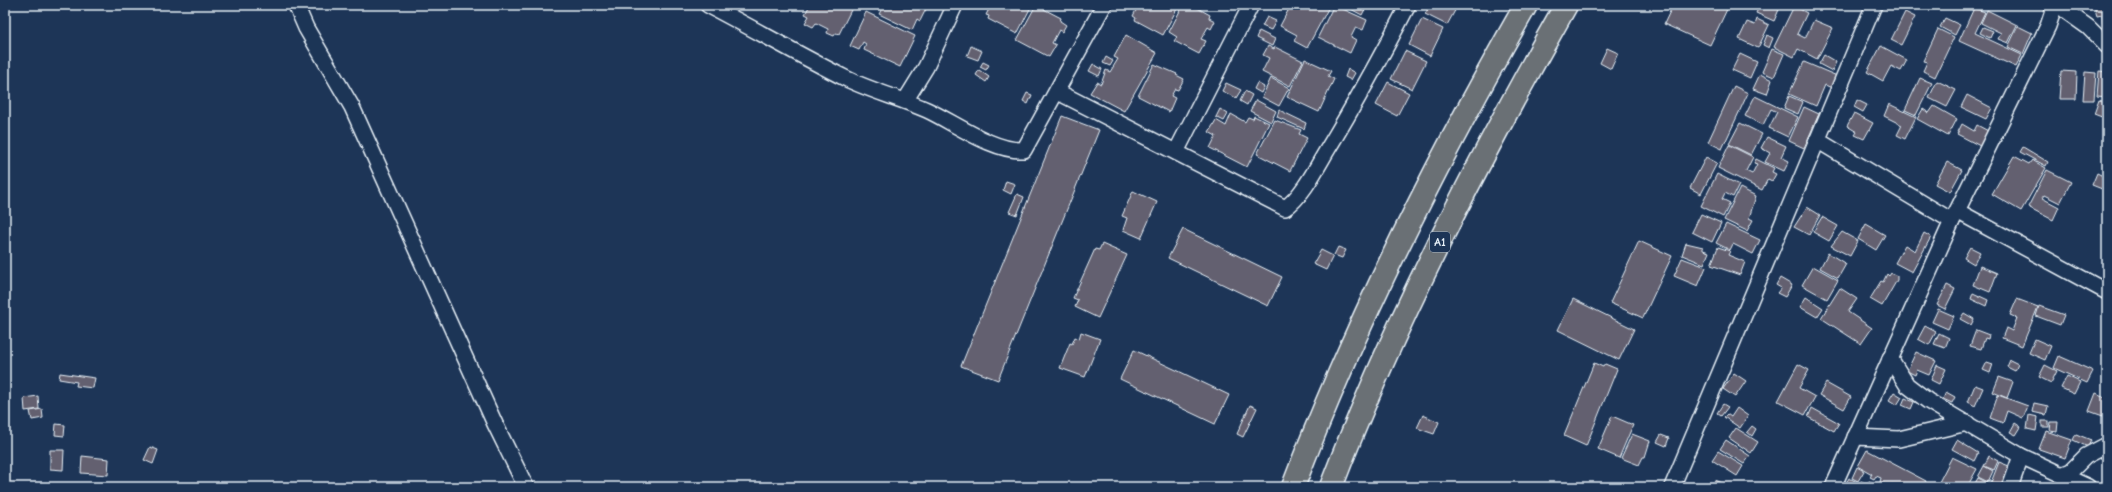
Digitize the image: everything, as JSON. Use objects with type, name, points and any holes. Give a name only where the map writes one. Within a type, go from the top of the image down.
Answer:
[{"type":"highway","points":[[1294,487],[1329,397],[1412,220],[1490,69],[1526,5]]},
{"type":"highway","name":"A1","points":[[1331,487],[1367,396],[1450,221],[1520,85],[1566,5]]},
{"type":"street","points":[[296,5],[306,28],[352,107],[494,424],[526,487]]},
{"type":"street","points":[[708,5],[846,79],[905,101],[984,139],[1006,148],[1016,150],[1024,150],[1058,92],[1104,5]]},
{"type":"street","points":[[905,101],[926,67],[955,5]]},
{"type":"street","points":[[1176,152],[1252,5]]},
{"type":"street","points":[[1058,92],[1285,208],[1290,204],[1315,170],[1367,84],[1408,5]]},
{"type":"street","points":[[1672,487],[1874,5]]},
{"type":"street","points":[[1833,487],[1954,216],[2048,26],[2055,5]]},
{"type":"street","points":[[2060,5],[2088,27],[2107,46]]},
{"type":"street","points":[[1817,140],[1954,216],[2107,292]]},
{"type":"street","points":[[1890,358],[1907,385],[1915,392],[2020,456],[2088,487]]},
{"type":"street","points":[[1855,437],[1899,439],[1967,423]]},
{"type":"street","points":[[2060,475],[2071,471],[2086,456],[2107,445]]},
{"type":"street","points":[[2010,487],[2020,456]]},
{"type":"building","points":[[810,5],[853,6],[839,34],[836,33],[834,36],[827,33],[828,29],[816,23],[813,27],[805,23],[809,16],[805,14]]},
{"type":"building","points":[[884,5],[924,5],[927,7],[920,21],[917,19],[912,30],[879,14]]},
{"type":"building","points":[[995,5],[1032,5],[1017,34],[988,19],[989,16],[986,15],[990,7],[994,9]]},
{"type":"building","points":[[1036,5],[1061,18],[1060,21],[1066,25],[1062,32],[1059,30],[1052,43],[1056,45],[1049,57],[1017,40]]},
{"type":"building","points":[[1143,5],[1179,5],[1163,35],[1135,20],[1136,18],[1133,16],[1137,8],[1140,10]]},
{"type":"building","points":[[1183,5],[1192,5],[1210,15],[1209,18],[1215,21],[1211,29],[1208,27],[1201,39],[1206,41],[1199,54],[1174,41],[1177,37],[1169,32]]},
{"type":"building","points":[[1291,5],[1330,5],[1307,48],[1294,41],[1297,35],[1280,26]]},
{"type":"building","points":[[1334,5],[1367,20],[1363,30],[1356,27],[1351,37],[1356,40],[1350,53],[1318,37]]},
{"type":"building","points":[[1343,5],[1362,5],[1366,7],[1362,15]]},
{"type":"building","points":[[1430,5],[1458,5],[1447,25],[1425,14]]},
{"type":"building","points":[[1673,5],[1729,5],[1710,45],[1664,24]]},
{"type":"building","points":[[1760,5],[1781,5],[1774,21],[1756,13]]},
{"type":"building","points":[[2107,5],[2107,22],[2103,23],[2102,15],[2097,16],[2094,6]]},
{"type":"building","points":[[1794,6],[1807,13],[1797,34],[1805,38],[1814,20],[1833,28],[1817,59],[1798,49],[1794,57],[1774,47]]},
{"type":"building","points":[[1974,8],[1985,12],[1975,33],[2022,55],[2016,67],[1959,41]]},
{"type":"building","points":[[1987,10],[2017,25],[2008,43],[1998,39],[2001,33],[1981,23]]},
{"type":"building","points":[[866,12],[915,36],[900,67],[864,50],[866,44],[863,42],[859,50],[850,46]]},
{"type":"building","points":[[1905,12],[1915,17],[1901,45],[1891,40]]},
{"type":"building","points":[[1267,17],[1276,21],[1271,30],[1262,26]]},
{"type":"building","points":[[1945,18],[1960,25],[1955,35],[1940,27]]},
{"type":"building","points":[[1422,19],[1443,29],[1430,56],[1409,45]]},
{"type":"building","points":[[1757,19],[1769,25],[1758,48],[1739,39],[1747,22],[1755,25]]},
{"type":"building","points":[[2018,26],[2032,33],[2023,54],[2008,47]]},
{"type":"building","points":[[1983,27],[1993,31],[1990,38],[1980,33]]},
{"type":"building","points":[[1938,29],[1954,37],[1935,77],[1923,71],[1927,62],[1923,61]]},
{"type":"building","points":[[1259,31],[1275,39],[1272,46],[1256,38]]},
{"type":"building","points":[[1126,35],[1157,53],[1124,111],[1090,93],[1097,82],[1101,84],[1106,70],[1110,72],[1118,59],[1114,57]]},
{"type":"building","points":[[1767,35],[1773,38],[1769,48],[1763,45]]},
{"type":"building","points":[[971,46],[982,51],[978,60],[967,56]]},
{"type":"building","points":[[1268,46],[1274,49],[1275,47],[1303,61],[1290,86],[1262,72],[1269,58],[1263,55]]},
{"type":"building","points":[[1881,46],[1907,60],[1901,71],[1891,66],[1883,81],[1867,72]]},
{"type":"building","points":[[1607,48],[1618,53],[1611,69],[1600,63]]},
{"type":"building","points":[[1772,49],[1784,54],[1774,77],[1762,72]]},
{"type":"building","points":[[1405,51],[1426,61],[1412,89],[1391,79]]},
{"type":"building","points":[[1740,54],[1757,62],[1750,78],[1732,70]]},
{"type":"building","points":[[1824,55],[1836,62],[1832,71],[1819,64]]},
{"type":"building","points":[[1106,57],[1113,61],[1110,66],[1103,63]]},
{"type":"building","points":[[1305,59],[1331,71],[1328,76],[1334,79],[1319,112],[1287,97]]},
{"type":"building","points":[[983,62],[989,65],[986,70],[980,67]]},
{"type":"building","points":[[1804,62],[1837,76],[1832,88],[1825,85],[1816,106],[1789,94]]},
{"type":"building","points":[[1093,64],[1102,69],[1099,76],[1089,71]]},
{"type":"building","points":[[1154,64],[1177,74],[1176,75],[1184,79],[1178,90],[1175,89],[1171,96],[1175,98],[1169,112],[1138,96]]},
{"type":"building","points":[[1348,69],[1355,73],[1351,80],[1345,77]]},
{"type":"building","points":[[979,70],[989,77],[986,82],[976,75]]},
{"type":"building","points":[[2061,71],[2077,72],[2076,99],[2059,99]]},
{"type":"building","points":[[2099,71],[2107,72],[2107,97],[2097,96]]},
{"type":"building","points":[[2085,72],[2096,73],[2094,100],[2083,100]]},
{"type":"building","points":[[1760,74],[1772,80],[1767,94],[1753,89]]},
{"type":"building","points":[[1271,78],[1289,88],[1279,106],[1262,97]]},
{"type":"building","points":[[1920,78],[1932,83],[1916,115],[1905,110]]},
{"type":"building","points":[[1937,81],[1956,90],[1947,107],[1929,98]]},
{"type":"building","points":[[1388,82],[1409,93],[1397,116],[1376,105]]},
{"type":"building","points":[[1226,83],[1241,90],[1236,98],[1222,91]]},
{"type":"building","points":[[1257,83],[1264,87],[1261,93],[1254,89]]},
{"type":"building","points":[[1734,86],[1748,93],[1722,149],[1708,142]]},
{"type":"building","points":[[1245,91],[1252,95],[1247,105],[1240,101]]},
{"type":"building","points":[[1027,93],[1032,95],[1028,104],[1023,101]]},
{"type":"building","points":[[1967,95],[1992,108],[1986,119],[1961,107]]},
{"type":"building","points":[[1755,96],[1798,117],[1788,137],[1769,128],[1777,112],[1771,109],[1763,125],[1745,116]]},
{"type":"building","points":[[1789,96],[1803,102],[1798,114],[1784,108]]},
{"type":"building","points":[[1256,100],[1276,111],[1271,122],[1250,111]]},
{"type":"building","points":[[1857,100],[1867,105],[1863,112],[1854,107]]},
{"type":"building","points":[[2099,100],[2107,103],[2107,119],[2094,114]]},
{"type":"building","points":[[1889,104],[1916,117],[1905,139],[1897,135],[1902,125],[1884,116]]},
{"type":"building","points":[[1934,106],[1957,119],[1948,136],[1917,119],[1923,109],[1929,113]]},
{"type":"building","points":[[1804,107],[1819,114],[1804,148],[1789,141]]},
{"type":"building","points":[[1220,109],[1228,114],[1224,121],[1216,117]]},
{"type":"building","points":[[1279,110],[1306,123],[1304,129],[1277,117]]},
{"type":"building","points":[[1854,113],[1873,123],[1864,139],[1855,135],[1857,132],[1847,126]]},
{"type":"building","points":[[1231,114],[1245,122],[1248,117],[1253,119],[1254,116],[1269,123],[1247,167],[1210,148],[1216,136],[1209,132],[1216,120],[1226,126]]},
{"type":"building","points":[[1062,116],[1099,130],[998,380],[961,366]]},
{"type":"building","points":[[1275,120],[1301,130],[1299,134],[1307,138],[1290,171],[1257,154]]},
{"type":"building","points":[[1740,123],[1762,134],[1751,155],[1729,144]]},
{"type":"building","points":[[1962,124],[1974,131],[1977,125],[1990,132],[1982,147],[1957,134]]},
{"type":"building","points":[[1767,137],[1786,146],[1781,157],[1789,161],[1784,171],[1765,162],[1770,153],[1761,148]]},
{"type":"building","points":[[1729,145],[1753,157],[1746,171],[1752,174],[1757,164],[1754,163],[1756,159],[1774,168],[1772,172],[1776,174],[1772,181],[1768,179],[1762,190],[1718,168]]},
{"type":"building","points":[[2023,147],[2048,162],[2046,166],[2020,152]]},
{"type":"building","points":[[2014,156],[2029,164],[2032,160],[2046,168],[2021,211],[1992,194]]},
{"type":"building","points":[[1706,157],[1717,163],[1701,194],[1690,188]]},
{"type":"building","points":[[1947,162],[1962,170],[1950,192],[1935,184]]},
{"type":"building","points":[[2047,170],[2071,182],[2060,203],[2044,195],[2042,198],[2059,207],[2053,220],[2028,207]]},
{"type":"building","points":[[2097,173],[2107,178],[2107,191],[2092,185]]},
{"type":"building","points":[[1717,174],[1739,185],[1733,197],[1725,193],[1722,199],[1730,203],[1723,217],[1701,206]]},
{"type":"building","points":[[1006,181],[1015,184],[1011,194],[1003,190]]},
{"type":"building","points":[[1740,188],[1756,196],[1749,218],[1753,220],[1747,231],[1724,220]]},
{"type":"building","points":[[1133,191],[1157,202],[1141,238],[1123,230],[1127,218],[1122,216]]},
{"type":"building","points":[[1017,194],[1024,197],[1017,215],[1009,212]]},
{"type":"building","points":[[1807,207],[1820,215],[1809,235],[1794,227]]},
{"type":"building","points":[[1701,214],[1721,223],[1712,242],[1692,232]]},
{"type":"building","points":[[1822,217],[1838,226],[1829,241],[1813,232]]},
{"type":"building","points":[[1726,224],[1760,240],[1753,254],[1733,244],[1730,250],[1716,243]]},
{"type":"building","points":[[1866,224],[1885,235],[1876,250],[1858,239]]},
{"type":"building","points":[[1183,229],[1282,277],[1268,306],[1168,258]]},
{"type":"building","points":[[1842,232],[1858,241],[1850,256],[1831,246]]},
{"type":"building","points":[[1924,233],[1931,237],[1912,272],[1895,263],[1905,245],[1915,251]]},
{"type":"building","points":[[1639,241],[1672,256],[1643,318],[1610,303]]},
{"type":"building","points":[[1686,243],[1703,247],[1703,250],[1709,252],[1704,264],[1682,255]]},
{"type":"building","points":[[1102,244],[1127,255],[1098,318],[1075,307],[1078,300],[1073,298],[1095,249],[1099,250]]},
{"type":"building","points":[[1338,247],[1346,250],[1342,258],[1334,255]]},
{"type":"building","points":[[1718,247],[1730,251],[1728,255],[1745,262],[1740,275],[1711,265]]},
{"type":"building","points":[[1970,247],[1980,252],[1974,264],[1964,258]]},
{"type":"building","points":[[1321,250],[1333,256],[1326,270],[1313,264]]},
{"type":"building","points":[[1828,253],[1846,264],[1838,278],[1820,268]]},
{"type":"building","points":[[1682,258],[1706,267],[1698,286],[1674,276]]},
{"type":"building","points":[[1813,266],[1838,280],[1827,299],[1802,285]]},
{"type":"building","points":[[1980,266],[1997,273],[1990,292],[1973,285]]},
{"type":"building","points":[[1891,273],[1897,276],[1897,280],[1882,306],[1870,299],[1881,281],[1883,282],[1887,274],[1889,276]]},
{"type":"building","points":[[1780,278],[1792,285],[1785,297],[1777,293],[1781,288],[1776,285]]},
{"type":"building","points":[[1947,285],[1955,289],[1945,309],[1937,305]]},
{"type":"building","points":[[1840,288],[1857,299],[1848,312],[1872,328],[1861,344],[1821,318]]},
{"type":"building","points":[[1973,293],[1988,300],[1986,306],[1971,299]]},
{"type":"building","points":[[1806,297],[1823,308],[1817,317],[1800,307]]},
{"type":"building","points":[[1573,299],[1634,329],[1619,360],[1558,330]]},
{"type":"building","points":[[2017,299],[2038,307],[2022,346],[2002,338],[2006,328],[2012,331],[2017,318],[2010,315]]},
{"type":"building","points":[[2039,306],[2064,315],[2060,325],[2036,316]]},
{"type":"building","points":[[1938,309],[1954,316],[1948,329],[1932,322]]},
{"type":"building","points":[[1964,313],[1974,319],[1971,325],[1960,319]]},
{"type":"building","points":[[1925,326],[1936,332],[1929,345],[1918,339]]},
{"type":"building","points":[[1976,330],[1989,335],[1988,339],[1985,338],[1981,349],[1970,346]]},
{"type":"building","points":[[1081,332],[1100,339],[1085,377],[1060,368],[1070,343],[1072,344],[1075,337],[1079,339]]},
{"type":"building","points":[[1939,333],[1949,338],[1945,348],[1934,344]]},
{"type":"building","points":[[2035,339],[2051,346],[2045,360],[2029,353]]},
{"type":"building","points":[[1134,350],[1229,395],[1215,424],[1120,379]]},
{"type":"building","points":[[1916,352],[1936,361],[1929,375],[1917,370],[1915,375],[1907,371]]},
{"type":"building","points":[[2059,356],[2093,371],[2087,383],[2054,368]]},
{"type":"building","points":[[2010,360],[2018,364],[2015,371],[2007,367]]},
{"type":"building","points":[[1987,362],[1993,364],[1990,373],[1983,370]]},
{"type":"building","points":[[1594,363],[1603,367],[1605,364],[1617,369],[1586,446],[1564,436]]},
{"type":"building","points":[[1798,364],[1809,370],[1799,388],[1815,397],[1805,415],[1778,401]]},
{"type":"building","points":[[1937,365],[1946,369],[1939,384],[1931,380]]},
{"type":"building","points":[[2045,365],[2057,371],[2051,383],[2039,377]]},
{"type":"building","points":[[60,373],[95,378],[93,388],[76,386],[77,382],[59,379]]},
{"type":"building","points":[[1734,373],[1746,381],[1735,397],[1723,389]]},
{"type":"building","points":[[2067,376],[2080,382],[2074,394],[2061,388]]},
{"type":"building","points":[[1999,377],[2013,382],[2007,398],[1993,392]]},
{"type":"building","points":[[1826,383],[1851,397],[1844,409],[1819,395]]},
{"type":"building","points":[[1975,385],[1983,388],[1975,406],[1968,402]]},
{"type":"building","points":[[1894,392],[1902,397],[1897,405],[1889,400]]},
{"type":"building","points":[[1946,392],[1955,397],[1952,403],[1943,399]]},
{"type":"building","points":[[2096,393],[2107,398],[2107,405],[2103,416],[2089,411]]},
{"type":"building","points":[[1998,395],[2028,406],[2023,418],[2007,411],[2003,423],[1990,418]]},
{"type":"building","points":[[38,396],[39,409],[25,411],[24,398]]},
{"type":"building","points":[[1905,398],[1914,402],[1911,409],[1902,405]]},
{"type":"building","points":[[2034,403],[2048,406],[2046,415],[2032,412]]},
{"type":"building","points":[[1723,404],[1728,407],[1721,416],[1717,413]]},
{"type":"building","points":[[1250,405],[1257,408],[1243,437],[1237,434]]},
{"type":"building","points":[[1737,408],[1748,416],[1740,428],[1724,417],[1727,414],[1731,417]]},
{"type":"building","points":[[1812,408],[1839,423],[1834,431],[1808,417]]},
{"type":"building","points":[[42,409],[43,418],[32,420],[30,411]]},
{"type":"building","points":[[1423,415],[1439,422],[1434,434],[1417,428]]},
{"type":"building","points":[[2029,415],[2038,417],[2036,431],[2027,429]]},
{"type":"building","points":[[1612,416],[1633,425],[1619,458],[1598,449]]},
{"type":"building","points":[[2042,421],[2049,421],[2049,427],[2042,427]]},
{"type":"building","points":[[2051,422],[2058,422],[2057,432],[2050,431]]},
{"type":"building","points":[[2015,423],[2021,427],[2016,435],[2010,432]]},
{"type":"building","points":[[56,424],[65,425],[64,436],[55,435]]},
{"type":"building","points":[[1752,426],[1756,429],[1752,436],[1747,432]]},
{"type":"building","points":[[1736,428],[1758,442],[1751,453],[1729,438]]},
{"type":"building","points":[[2046,431],[2072,440],[2065,458],[2039,449]]},
{"type":"building","points":[[1632,434],[1650,441],[1645,457],[1643,457],[1639,465],[1621,458]]},
{"type":"building","points":[[2076,434],[2091,440],[2088,447],[2073,440]]},
{"type":"building","points":[[1661,435],[1669,438],[1666,446],[1657,442]]},
{"type":"building","points":[[1726,440],[1750,456],[1744,464],[1720,449]]},
{"type":"building","points":[[1957,440],[1978,453],[1974,461],[1952,449]]},
{"type":"building","points":[[150,447],[158,450],[153,464],[144,460]]},
{"type":"building","points":[[50,450],[64,450],[63,470],[50,469]]},
{"type":"building","points":[[1867,450],[1926,481],[1923,487],[1898,487],[1892,484],[1890,487],[1880,482],[1881,478],[1876,476],[1874,479],[1870,477],[1872,474],[1858,466]]},
{"type":"building","points":[[1718,451],[1743,466],[1737,476],[1712,460]]},
{"type":"building","points":[[82,456],[109,459],[108,475],[81,473]]},
{"type":"building","points":[[1989,456],[1998,461],[1994,470],[1984,466]]},
{"type":"building","points":[[1952,457],[1977,469],[1967,487],[1948,487],[1939,482]]},
{"type":"building","points":[[1999,462],[2009,466],[2000,487],[1995,487],[1990,485]]},
{"type":"building","points":[[1984,466],[1993,471],[1988,482],[1978,477]]},
{"type":"building","points":[[1857,467],[1864,471],[1858,481],[1852,478]]},
{"type":"building","points":[[1849,478],[1859,483],[1857,487],[1844,487]]},
{"type":"building","points":[[1978,478],[1988,483],[1986,487],[1973,487]]},
{"type":"building","points":[[1715,480],[1728,485],[1727,487],[1712,487]]},
{"type":"building","points":[[1861,481],[1867,484],[1869,481],[1875,483],[1873,487],[1858,487]]}]
